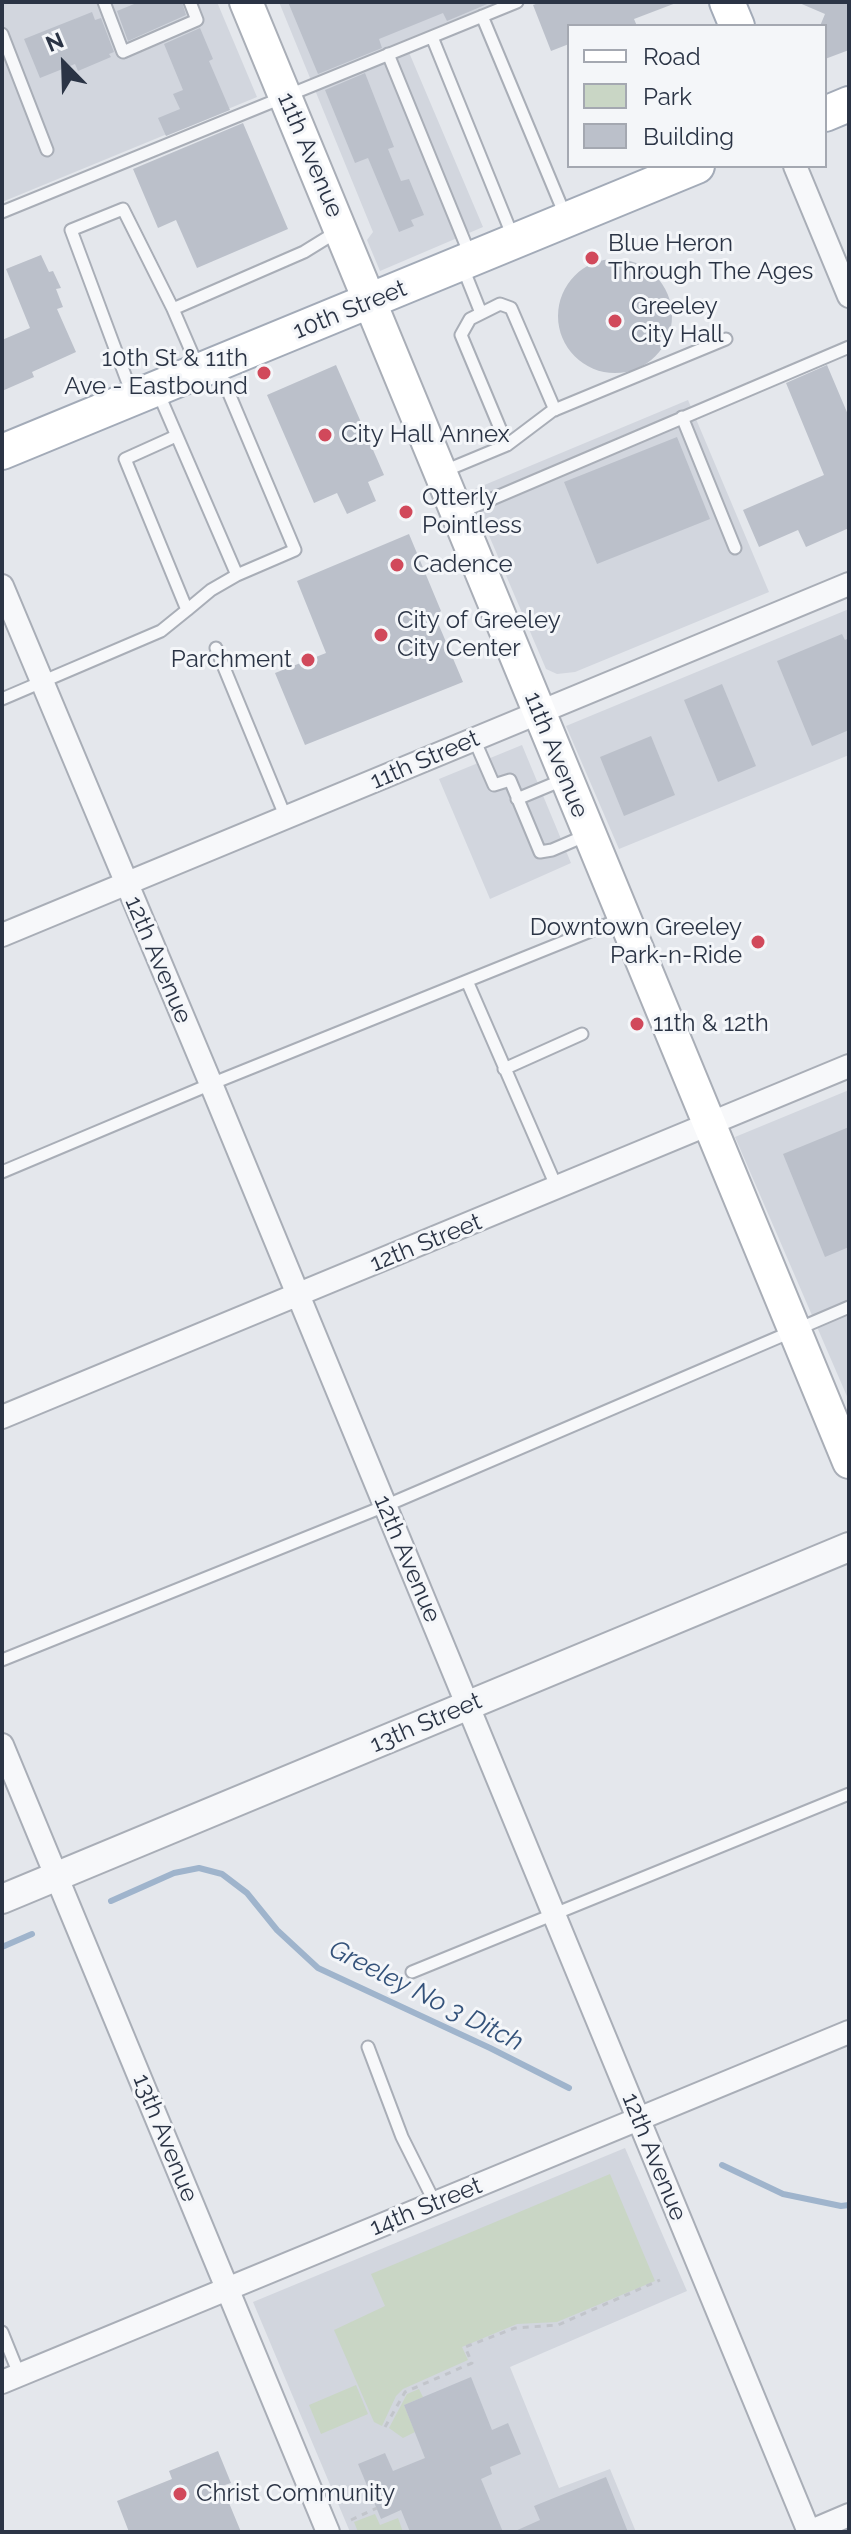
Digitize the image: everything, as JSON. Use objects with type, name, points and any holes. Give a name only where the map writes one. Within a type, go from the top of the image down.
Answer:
[{"type":"main road","name":"11th Avenue","points":[[246,2],[849,1462]]},
{"type":"main road","points":[[727,2],[736,24]]},
{"type":"main road","points":[[827,113],[849,104]]},
{"type":"main road","name":"10th Street","points":[[2,452],[692,168]]},
{"type":"street","points":[[796,168],[849,296]]},
{"type":"street","name":"11th Street","points":[[2,935],[849,584]]},
{"type":"street","name":"12th Avenue","points":[[2,586],[8,614],[42,682],[211,1084],[809,2532]]},
{"type":"street","name":"12th Street","points":[[2,1417],[849,1066]]},
{"type":"street","name":"13th Street","points":[[2,1899],[849,1547]]},
{"type":"street","name":"13th Avenue","points":[[2,1745],[328,2532]]},
{"type":"street","name":"14th Street","points":[[11,2378],[849,2033]]},
{"type":"street","points":[[809,2532],[849,2515]]},
{"type":"lane","points":[[104,2],[123,52],[197,20],[190,2]]},
{"type":"lane","points":[[2,212],[516,2]]},
{"type":"lane","points":[[482,16],[567,219]]},
{"type":"lane","points":[[2,34],[47,150]]},
{"type":"lane","points":[[432,37],[515,241]]},
{"type":"lane","points":[[388,54],[466,262],[481,313]]},
{"type":"lane","points":[[2,699],[161,631],[211,590],[295,550],[208,368],[173,309],[123,209],[71,230],[145,394],[176,436],[237,575]]},
{"type":"lane","points":[[173,309],[304,252],[341,229]]},
{"type":"lane","points":[[507,445],[461,335],[467,322],[500,304],[511,308],[555,410]]},
{"type":"lane","points":[[441,472],[507,445],[555,410],[726,339]]},
{"type":"lane","points":[[458,513],[849,347]]},
{"type":"lane","points":[[682,417],[735,548]]},
{"type":"lane","points":[[176,436],[125,459],[187,610]]},
{"type":"lane","points":[[216,648],[286,818]]},
{"type":"lane","points":[[474,739],[494,785],[510,780],[540,852],[589,834]]},
{"type":"lane","points":[[517,799],[566,778]]},
{"type":"lane","points":[[2,1172],[211,1084],[624,918]]},
{"type":"lane","points":[[467,981],[558,1188]]},
{"type":"lane","points":[[504,1069],[582,1034]]},
{"type":"lane","points":[[2,1660],[385,1506],[849,1307]]},
{"type":"lane","points":[[412,1972],[849,1794]]},
{"type":"lane","points":[[368,2047],[402,2137],[435,2203]]},
{"type":"lane","points":[[2,2332],[11,2378]]},
{"type":"path","points":[[385,2427],[405,2392],[472,2363],[465,2347],[515,2328],[558,2325],[660,2280]]},
{"type":"path","points":[[351,2520],[377,2508]]},
{"type":"shaded area","points":[[2,2],[217,2],[257,97],[2,202]]},
{"type":"shaded area","points":[[279,2],[502,2],[405,43],[483,227],[380,271],[367,240],[373,232]]},
{"type":"shaded area","points":[[688,400],[769,592],[575,672],[557,674],[546,669],[470,491]]},
{"type":"shaded area","points":[[849,609],[849,755],[619,849],[566,726]]},
{"type":"shaded area","points":[[522,745],[571,863],[490,899],[439,779]]},
{"type":"shaded area","points":[[849,1090],[849,1401],[735,1137]]},
{"type":"shaded area","points":[[625,2148],[687,2291],[510,2367],[559,2488],[610,2469],[636,2532],[350,2532],[253,2302]]},
{"type":"green space","points":[[610,2174],[655,2281],[557,2322],[517,2324],[462,2347],[468,2360],[403,2389],[396,2396],[382,2426],[374,2422],[334,2330],[385,2306],[371,2274]]},
{"type":"green space","points":[[356,2385],[368,2414],[321,2434],[309,2405]]},
{"type":"green space","points":[[419,2389],[423,2397],[404,2405],[415,2432],[403,2438],[389,2428],[407,2394]]},
{"type":"green space","points":[[375,2514],[380,2525],[398,2518],[403,2532],[358,2532],[354,2522]]},
{"type":"building","points":[[139,2],[182,2],[186,15],[128,41],[117,11]]},
{"type":"building","points":[[288,2],[492,2],[447,21],[443,13],[379,39],[382,48],[318,74]]},
{"type":"building","points":[[541,2],[676,2],[634,19],[636,24],[567,24],[567,45],[551,51],[533,5]]},
{"type":"building","points":[[797,2],[849,2],[849,50],[827,58],[827,24],[821,24],[825,14]]},
{"type":"building","points":[[92,12],[95,20],[101,18],[114,52],[109,54],[111,57],[78,71],[75,64],[40,78],[24,39]]},
{"type":"building","points":[[200,28],[213,59],[209,61],[230,110],[166,136],[158,118],[180,109],[173,94],[183,90],[164,44]]},
{"type":"building","points":[[365,73],[394,147],[388,149],[401,181],[409,179],[424,215],[411,220],[414,226],[399,232],[368,158],[355,163],[325,90]]},
{"type":"building","points":[[243,123],[288,229],[197,268],[176,220],[158,228],[133,169]]},
{"type":"building","points":[[41,255],[61,288],[56,289],[63,307],[57,309],[76,352],[32,372],[34,377],[2,391],[2,340],[30,328],[6,269]]},
{"type":"building","name":"Greeley City Hall","points":[[615,259],[637,263],[656,275],[668,294],[672,316],[668,338],[656,357],[637,369],[615,373],[593,369],[574,357],[562,338],[558,316],[562,294],[574,275],[593,263]]},
{"type":"building","name":"City Hall Annex","points":[[336,365],[384,475],[368,482],[376,501],[347,514],[337,493],[314,503],[267,395]]},
{"type":"building","points":[[827,365],[849,417],[849,528],[806,547],[798,530],[759,547],[743,510],[824,475],[786,383]]},
{"type":"building","points":[[677,437],[710,519],[597,564],[564,482]]},
{"type":"building","name":"City of Greeley City Center","points":[[409,534],[441,611],[435,616],[463,682],[305,745],[275,673],[326,653],[297,581]]},
{"type":"building","points":[[842,634],[845,640],[849,638],[849,730],[812,746],[777,661]]},
{"type":"building","points":[[722,684],[756,766],[718,782],[684,700]]},
{"type":"building","points":[[651,736],[675,795],[624,816],[600,757]]},
{"type":"building","points":[[849,1127],[849,1247],[825,1257],[783,1154]]},
{"type":"building","points":[[471,2377],[492,2430],[508,2423],[521,2454],[490,2467],[492,2474],[481,2479],[503,2532],[410,2532],[401,2510],[381,2519],[358,2464],[385,2453],[393,2471],[425,2458],[404,2405]]},
{"type":"building","name":"Christ Community","points":[[218,2451],[231,2483],[222,2486],[241,2532],[129,2532],[117,2501],[172,2479],[169,2471]]},
{"type":"building","points":[[606,2477],[628,2532],[513,2532],[540,2520],[534,2506]]},
{"type":"waterway","name":"Greeley No 3 Ditch","points":[[111,1901],[174,1873],[199,1868],[222,1874],[247,1893],[277,1930],[318,1968],[569,2088]]},
{"type":"waterway","name":"Greeley No 3 Ditch","points":[[2,1947],[32,1934]]},
{"type":"waterway","name":"Greeley No 3 Ditch","points":[[722,2165],[783,2194],[849,2205]]},
{"type":"place","name":"Blue Heron Through The Ages","points":[[592,258]]},
{"type":"place","name":"Greeley City Hall","points":[[615,321]]},
{"type":"place","name":"10th St & 11th Ave - Eastbound","points":[[264,373]]},
{"type":"place","name":"City Hall Annex","points":[[325,435]]},
{"type":"place","name":"Otterly Pointless","points":[[406,512]]},
{"type":"place","name":"Cadence","points":[[397,565]]},
{"type":"place","name":"City of Greeley City Center","points":[[381,635]]},
{"type":"place","name":"Parchment","points":[[308,660]]},
{"type":"place","name":"Downtown Greeley Park-n-Ride","points":[[758,942]]},
{"type":"place","name":"11th & 12th","points":[[637,1024]]},
{"type":"place","name":"Christ Community","points":[[180,2494]]}]
